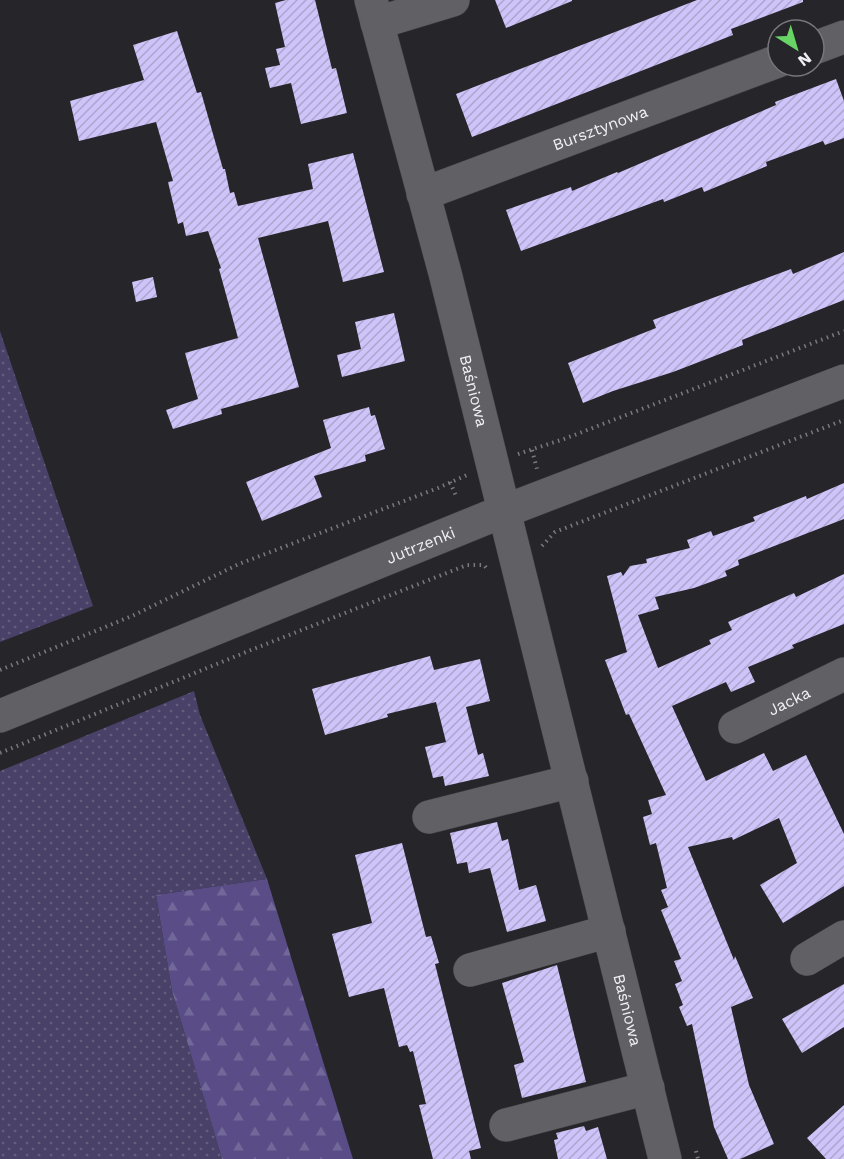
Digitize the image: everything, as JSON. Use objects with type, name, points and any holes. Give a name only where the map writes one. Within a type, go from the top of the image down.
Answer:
[{"type":"street","points":[[374,12],[453,0]]},
{"type":"street","name":"Baśniowa","points":[[374,12],[505,512],[665,1159]]},
{"type":"street","points":[[826,44],[844,37]]},
{"type":"street","name":"Bursztynowa","points":[[423,194],[766,66]]},
{"type":"street","name":"Jutrzenki","points":[[0,716],[505,512],[844,381]]},
{"type":"street","name":"Jacka","points":[[735,727],[844,674]]},
{"type":"street","points":[[429,818],[572,781]]},
{"type":"street","points":[[470,970],[609,931]]},
{"type":"street","points":[[807,959],[844,938]]},
{"type":"street","points":[[506,1125],[648,1088]]},
{"type":"path","points":[[0,670],[132,616],[239,564],[438,488],[492,463],[564,439],[844,331]]},
{"type":"path","points":[[0,753],[251,650],[467,566],[484,565],[492,575],[540,558],[540,548],[555,532],[844,420]]},
{"type":"shaded area","points":[[0,331],[93,606],[0,642]]},
{"type":"shaded area","points":[[194,691],[200,715],[267,879],[156,895],[172,991],[222,1159],[0,1159],[0,771]]},
{"type":"green space","points":[[267,879],[353,1159],[222,1159],[172,991],[156,895]]},
{"type":"building","points":[[286,0],[315,0],[332,69],[336,68],[347,113],[301,124],[291,83],[270,88],[265,68],[280,65],[276,49],[285,47],[275,3]]},
{"type":"building","points":[[495,0],[572,0],[572,1],[506,28]]},
{"type":"building","points":[[697,0],[803,0],[803,2],[731,29],[733,35],[472,137],[456,94]]},
{"type":"building","points":[[177,31],[197,93],[201,92],[223,169],[225,169],[230,193],[234,192],[238,206],[313,189],[308,164],[353,153],[384,272],[343,282],[328,221],[258,238],[299,387],[221,409],[222,414],[173,429],[166,410],[198,399],[185,353],[238,338],[219,269],[221,268],[208,231],[186,236],[183,222],[178,224],[168,182],[173,181],[156,122],[79,141],[70,101],[144,80],[133,45]]},
{"type":"building","points":[[836,79],[844,101],[844,138],[825,145],[823,141],[766,162],[767,166],[704,192],[702,187],[664,202],[663,199],[521,251],[506,210],[571,187],[572,191],[618,173],[776,105],[775,102]]},
{"type":"building","points":[[844,252],[844,300],[742,340],[743,345],[583,403],[568,363],[656,328],[653,320],[791,269],[793,274]]},
{"type":"building","points":[[153,277],[157,297],[136,302],[132,282]]},
{"type":"building","points":[[394,313],[405,361],[342,377],[337,355],[361,349],[355,322]]},
{"type":"building","points":[[369,407],[371,416],[375,415],[385,449],[365,455],[366,461],[314,476],[322,497],[262,521],[246,482],[331,448],[323,420]]},
{"type":"building","points":[[844,483],[844,519],[738,560],[739,565],[725,571],[727,576],[694,588],[655,597],[659,609],[638,615],[658,668],[711,644],[709,640],[732,630],[728,622],[794,593],[796,597],[844,574],[844,624],[792,645],[794,648],[748,667],[755,682],[731,692],[726,682],[672,706],[706,781],[764,753],[773,771],[806,755],[844,834],[844,886],[783,923],[760,885],[797,863],[779,818],[733,840],[732,837],[688,847],[734,960],[735,956],[753,998],[731,1007],[749,1085],[774,1144],[740,1159],[728,1159],[714,1127],[692,1024],[687,1026],[679,1007],[683,1005],[675,984],[682,981],[674,961],[681,959],[661,910],[668,907],[661,890],[667,888],[656,843],[650,845],[643,817],[652,814],[648,800],[666,795],[629,714],[626,715],[605,660],[627,652],[607,576],[621,572],[623,576],[630,566],[647,563],[646,559],[690,548],[687,540],[711,531],[713,536],[755,521],[753,517],[806,496],[807,499]]},
{"type":"building","points":[[430,656],[434,670],[480,659],[490,701],[466,707],[478,755],[483,753],[489,776],[445,786],[443,776],[433,778],[425,747],[446,742],[436,702],[387,714],[388,717],[325,735],[312,689]]},
{"type":"building","points":[[497,822],[502,841],[508,839],[519,890],[536,885],[546,921],[507,932],[490,868],[469,873],[467,862],[457,864],[450,833]]},
{"type":"building","points":[[402,843],[426,937],[431,936],[439,963],[435,964],[481,1148],[469,1151],[471,1159],[433,1159],[419,1105],[426,1104],[413,1051],[410,1052],[407,1045],[399,1047],[384,988],[349,997],[332,934],[372,923],[355,855]]},
{"type":"building","points":[[557,965],[586,1082],[522,1098],[514,1065],[524,1062],[502,983]]},
{"type":"building","points":[[844,984],[844,1027],[802,1053],[782,1019]]},
{"type":"building","points":[[844,1105],[844,1159],[826,1159],[807,1138]]},
{"type":"building","points":[[584,1126],[586,1131],[598,1127],[607,1159],[558,1159],[554,1140],[558,1139],[556,1133]]}]
